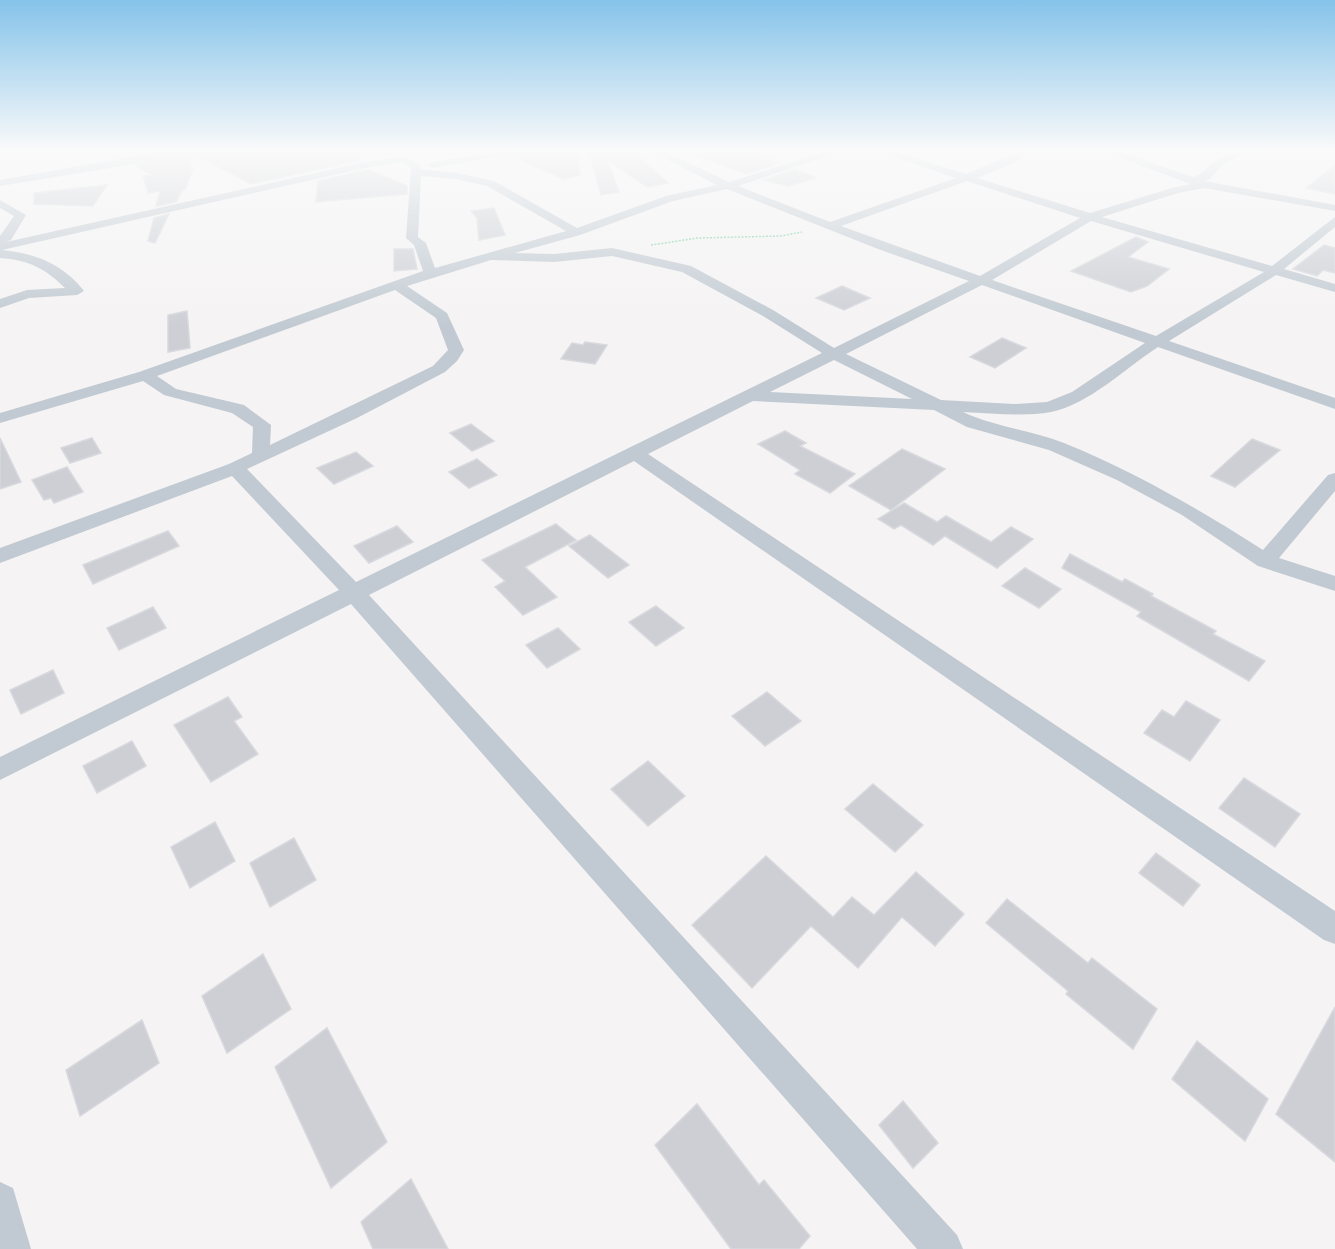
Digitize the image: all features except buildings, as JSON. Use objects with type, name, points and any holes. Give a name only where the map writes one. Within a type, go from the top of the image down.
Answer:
[{"type":"street","points":[[0,240],[7,237],[20,215],[12,210]]},
{"type":"street","points":[[0,248],[166,210]]},
{"type":"street","points":[[414,210],[412,238],[420,243],[430,273]]},
{"type":"street","points":[[538,210],[576,232]]},
{"type":"street","points":[[0,418],[145,375],[430,273],[576,232],[636,210]]},
{"type":"street","points":[[789,210],[1158,344],[1335,404]]},
{"type":"street","points":[[829,226],[874,210]]},
{"type":"street","points":[[1069,210],[1335,288]]},
{"type":"street","points":[[0,769],[980,280],[1090,217],[1111,210]]},
{"type":"street","points":[[746,396],[1014,409],[1050,407],[1078,395],[1137,354],[1158,344],[1274,271],[1335,221]]},
{"type":"street","points":[[491,256],[554,258],[612,252],[686,269],[768,313],[832,353],[973,423],[1055,446],[1124,476],[1189,511],[1266,561],[1335,584]]},
{"type":"street","points":[[0,254],[18,255],[47,263],[77,291],[27,294],[0,304]]},
{"type":"street","points":[[0,556],[235,468],[351,414],[439,369],[452,358],[456,350],[442,316],[396,285]]},
{"type":"street","points":[[145,375],[170,392],[238,409],[262,425],[261,456]]},
{"type":"street","points":[[635,453],[1335,929]]},
{"type":"street","points":[[235,468],[354,593],[943,1249]]},
{"type":"street","points":[[1266,561],[1335,479]]},
{"type":"street","points":[[0,1201],[11,1249]]},
{"type":"path","points":[[612,252],[698,238],[781,236],[829,226]]}]
